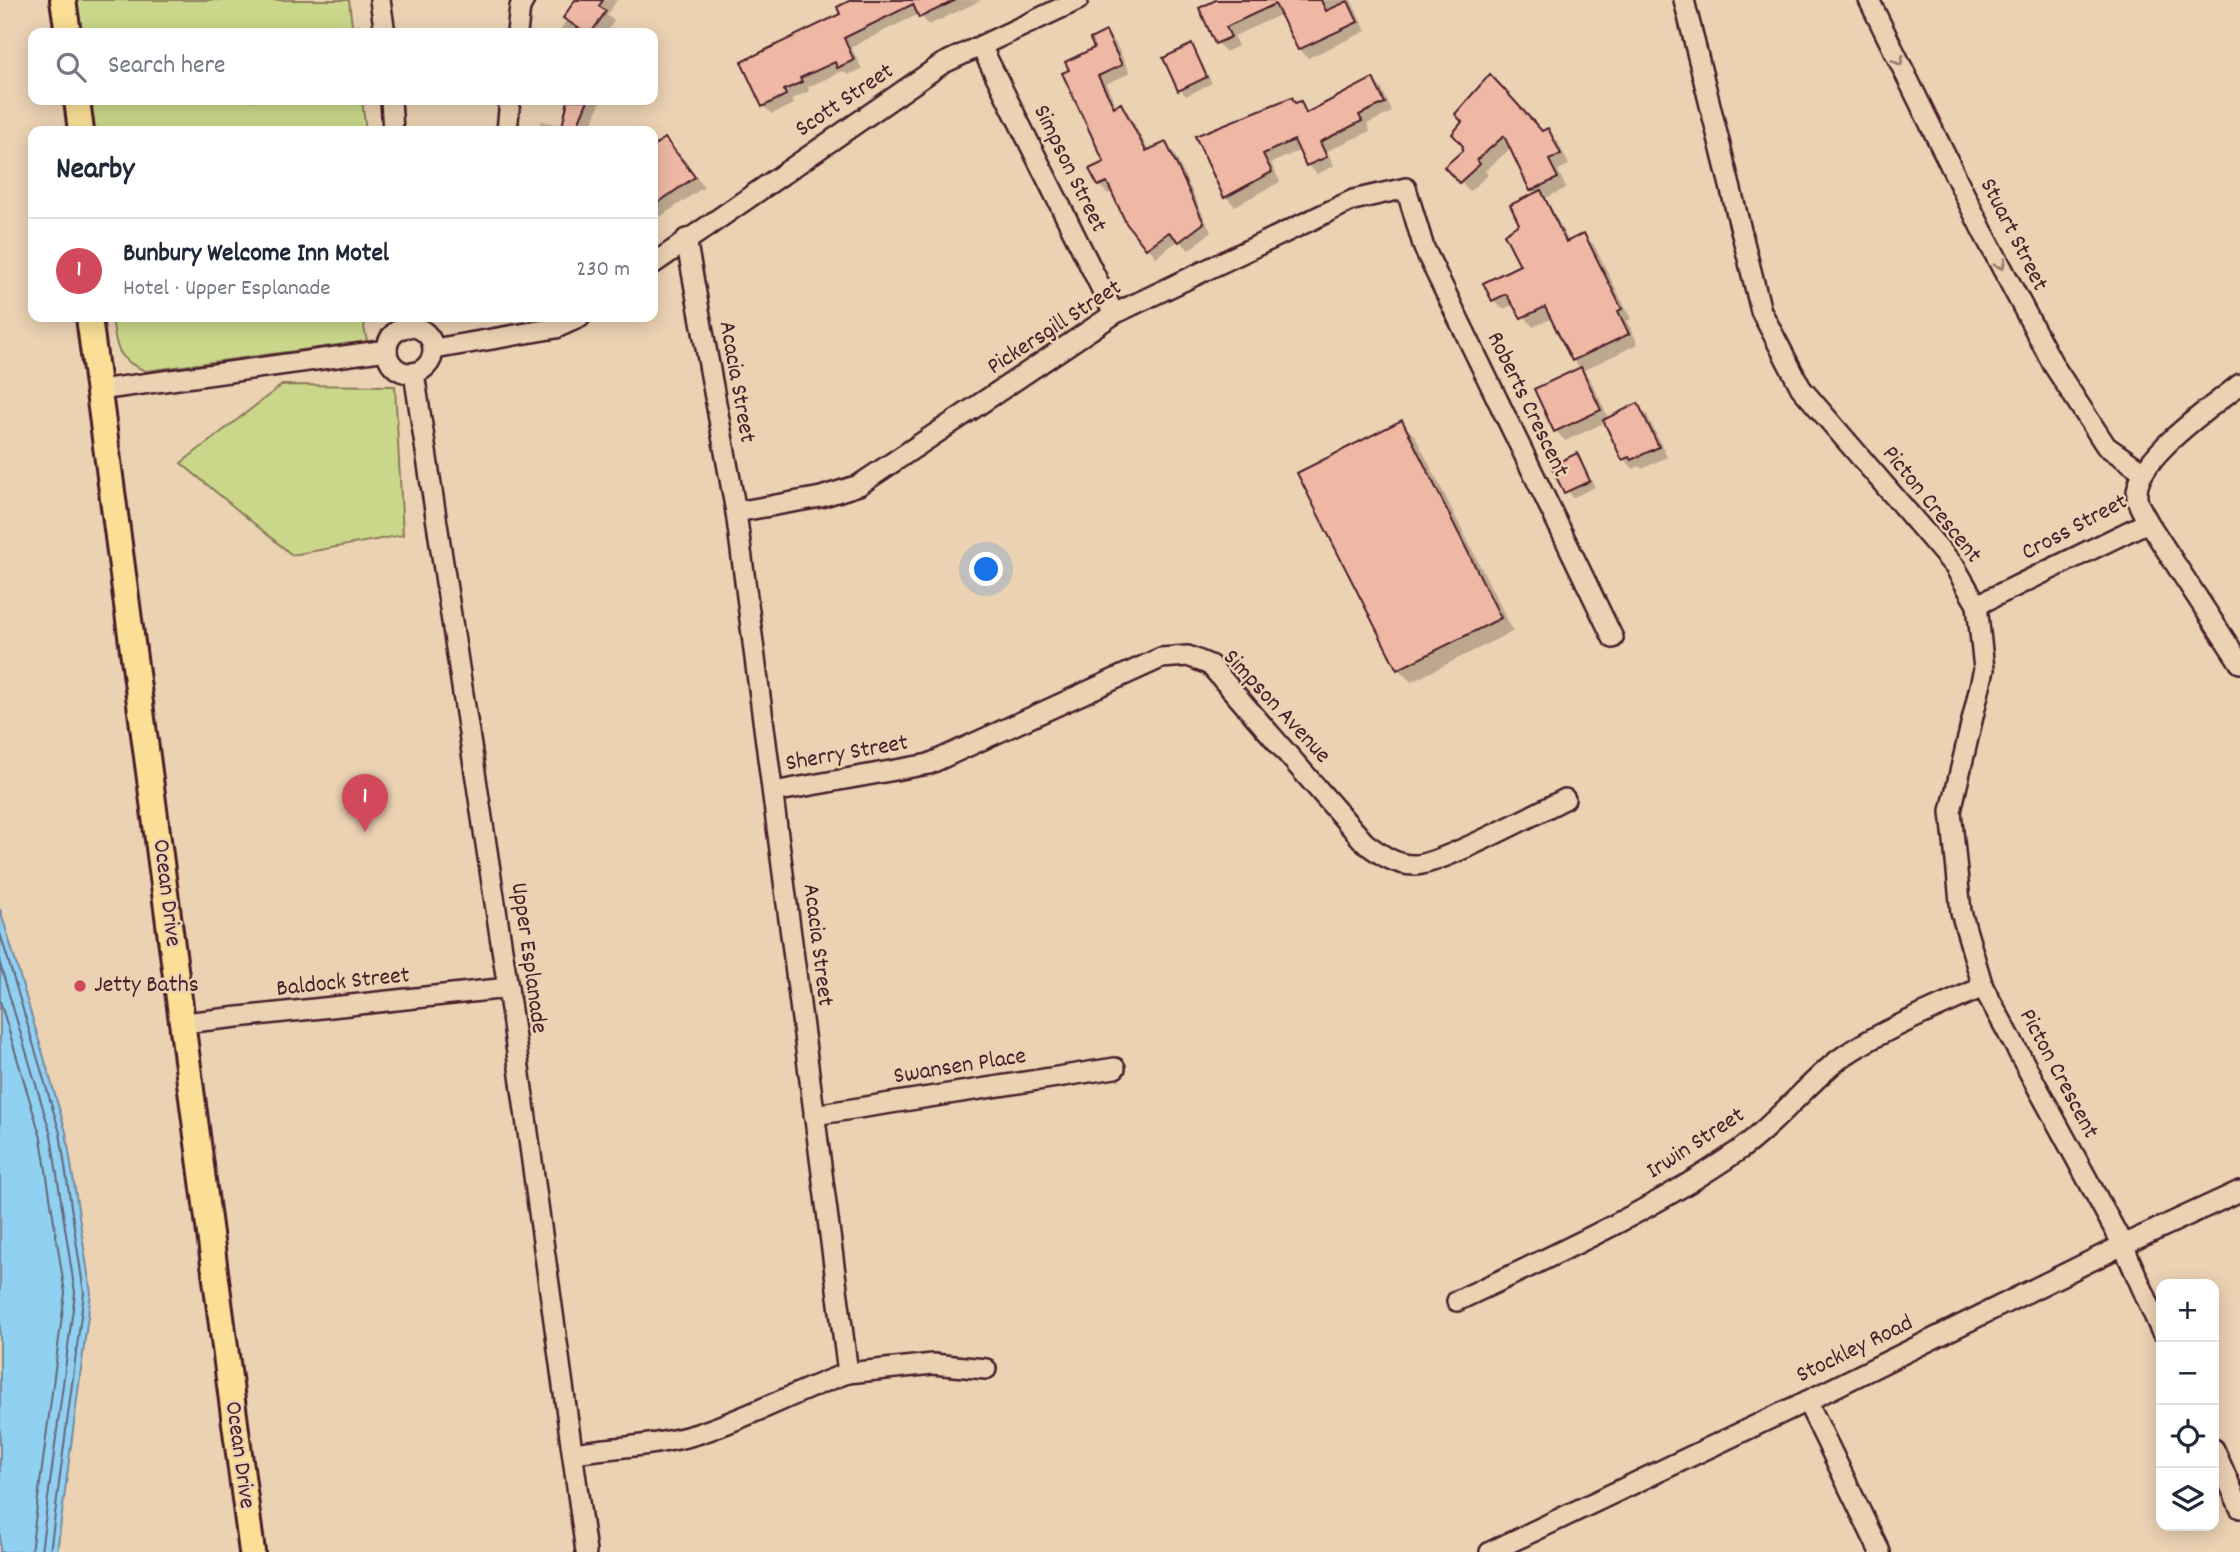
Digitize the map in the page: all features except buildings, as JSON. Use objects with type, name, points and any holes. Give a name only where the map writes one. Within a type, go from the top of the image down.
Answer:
[{"type":"main road","points":[[47,0],[51,28]]},
{"type":"main road","points":[[63,0],[67,28]]},
{"type":"main road","points":[[61,105],[64,126]]},
{"type":"main road","points":[[78,105],[80,126]]},
{"type":"main road","name":"Ocean Drive","points":[[90,322],[107,389],[191,1023],[268,1552]]},
{"type":"main road","name":"Ocean Drive","points":[[106,322],[107,389]]},
{"type":"main road","name":"Ocean Drive","points":[[191,1023],[252,1552]]},
{"type":"street","points":[[380,0],[384,28]]},
{"type":"street","points":[[518,28],[520,7],[524,0]]},
{"type":"street","name":"Scott Street","points":[[658,260],[942,64],[1078,0]]},
{"type":"street","name":"Picton Crescent","points":[[1684,0],[1760,311],[1801,388],[1955,567],[1977,605],[1984,669],[1951,811],[1961,912],[1983,987],[2123,1245],[2156,1320]]},
{"type":"street","name":"Stuart Street","points":[[1869,0],[1982,230],[2054,366],[2106,446],[2142,471]]},
{"type":"street","name":"Simpson Street","points":[[981,46],[1114,314]]},
{"type":"street","points":[[391,105],[393,126]]},
{"type":"street","points":[[507,126],[510,105]]},
{"type":"street","name":"Pickersgill Street","points":[[736,512],[841,492],[868,480],[1114,314],[1353,200],[1406,188]]},
{"type":"street","name":"Roberts Crescent","points":[[1406,188],[1424,248],[1612,638]]},
{"type":"street","name":"Acacia Street","points":[[686,239],[736,512],[848,1373]]},
{"type":"street","points":[[408,322],[423,330],[432,341],[434,349],[430,362],[414,373],[398,370],[392,365],[387,350],[390,337],[408,322]]},
{"type":"street","points":[[434,349],[556,328],[569,322]]},
{"type":"street","points":[[107,389],[387,350]]},
{"type":"street","name":"Upper Esplanade","points":[[414,373],[508,988],[586,1552]]},
{"type":"street","name":"Cross Street","points":[[1977,605],[2148,522],[2136,498],[2142,471],[2168,444],[2240,384]]},
{"type":"street","points":[[2148,522],[2240,663]]},
{"type":"street","name":"Simpson Avenue","points":[[929,764],[1161,658],[1188,656],[1210,665],[1366,843],[1388,860],[1416,866],[1448,855],[1565,799]]},
{"type":"street","name":"Sherry Street","points":[[773,792],[929,764]]},
{"type":"street","name":"Irwin Street","points":[[1457,1301],[1549,1256],[1704,1173],[1740,1150],[1834,1063],[1888,1032],[1983,987]]},
{"type":"street","name":"Baldock Street","points":[[191,1023],[508,988]]},
{"type":"street","name":"Swansen Place","points":[[814,1115],[1115,1068]]},
{"type":"street","name":"Stockley Road","points":[[1493,1551],[1807,1402],[2123,1245],[2240,1191]]},
{"type":"street","points":[[574,1453],[693,1435],[848,1373],[933,1364],[986,1369]]},
{"type":"street","points":[[1807,1402],[1880,1552]]},
{"type":"street","points":[[2219,1460],[2240,1508]]},
{"type":"green space","points":[[71,0],[349,0],[352,28],[74,28]]},
{"type":"green space","points":[[85,105],[363,105],[365,126],[87,126]]},
{"type":"green space","points":[[113,322],[366,322],[364,327],[367,341],[146,371],[123,357]]},
{"type":"green space","points":[[282,385],[395,386],[403,535],[292,555],[181,463]]},
{"type":"water","points":[[0,909],[66,1132],[91,1293],[57,1552],[0,1552]]},
{"type":"place","name":"Bunbury Welcome Inn Motel","points":[[365,832]]},
{"type":"place","name":"Jetty Baths","points":[[80,986]]}]
